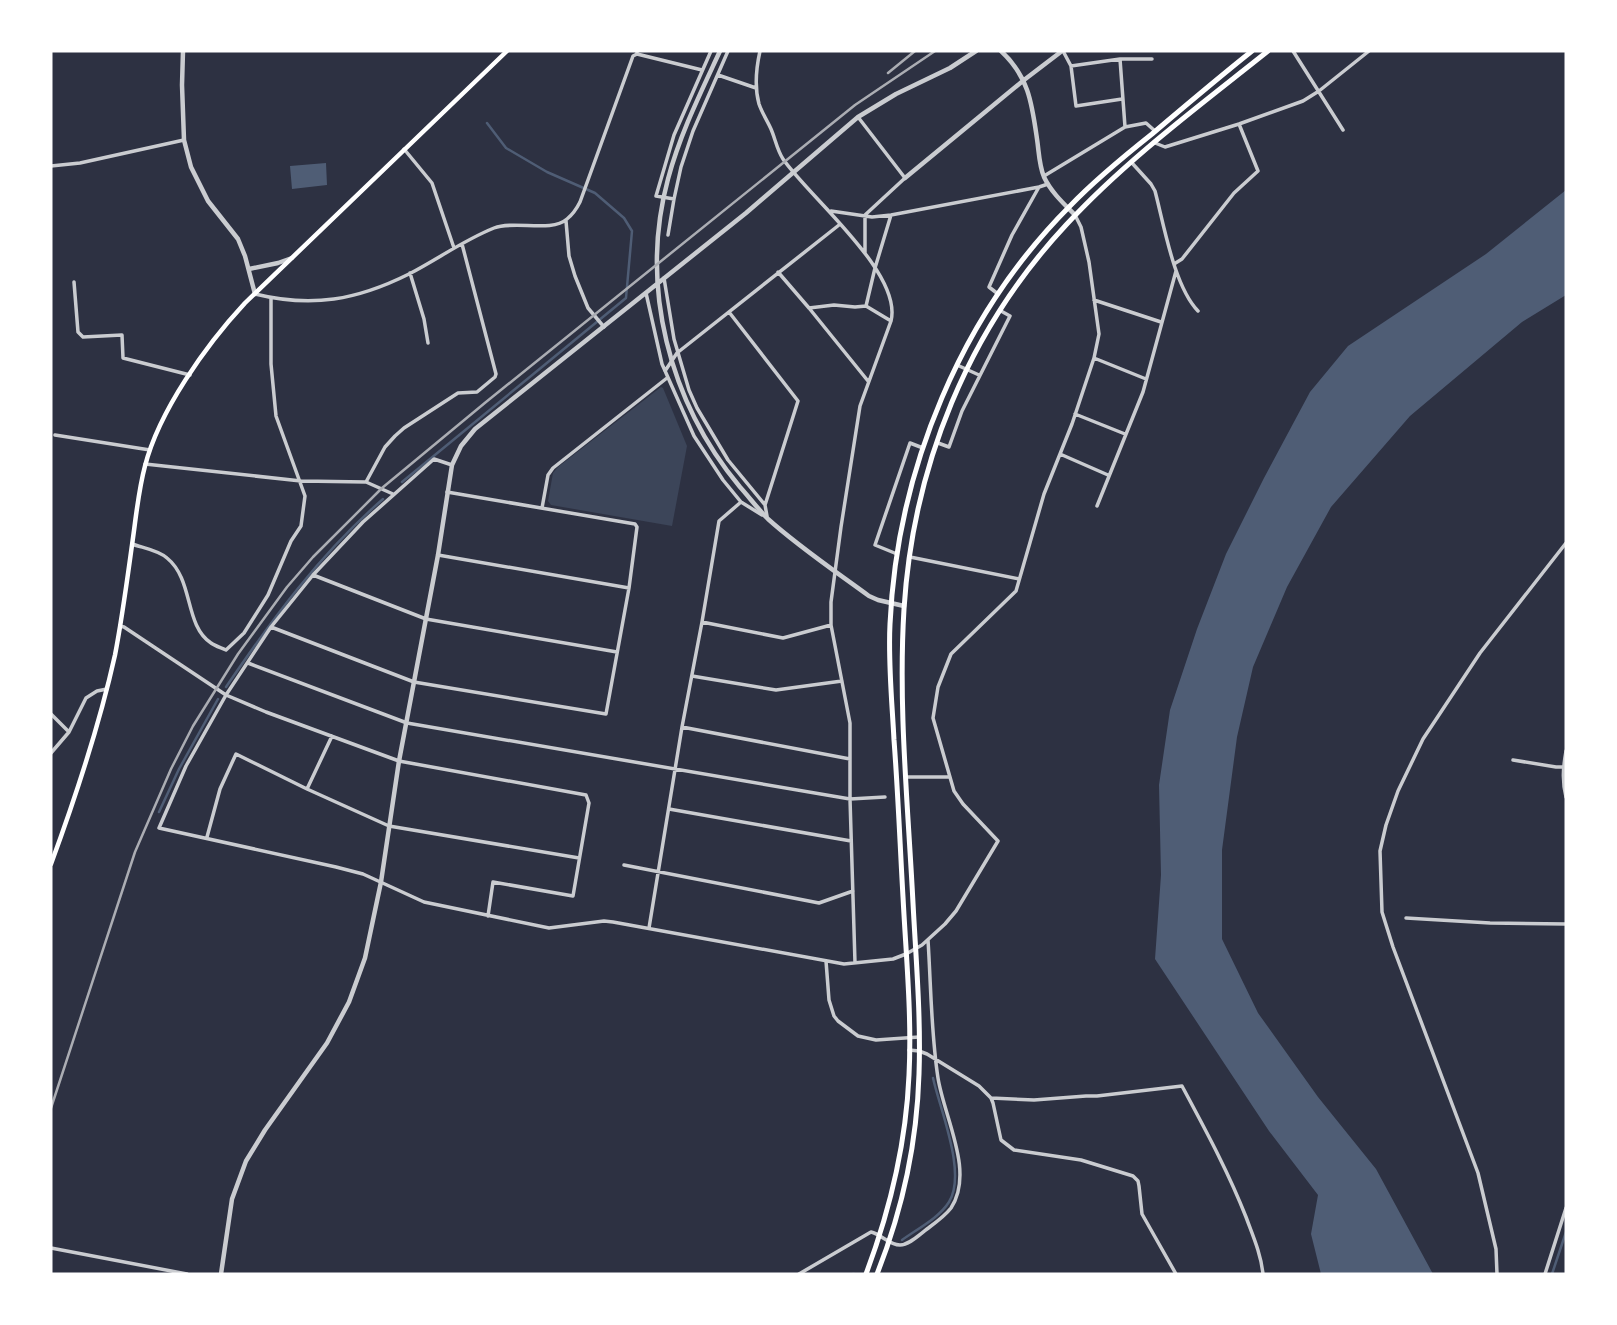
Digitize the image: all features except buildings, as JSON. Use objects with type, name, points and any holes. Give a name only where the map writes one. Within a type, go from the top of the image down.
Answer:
[{"type":"highway","points":[[866,1274],[892,1194],[901,1149],[909,1079],[906,954],[890,654],[891,604],[897,554],[923,448],[957,365],[975,332],[998,294],[1038,240],[1122,157],[1252,51]]},
{"type":"highway","points":[[877,1274],[890,1242],[901,1201],[911,1148],[919,1075],[903,735],[902,651],[904,606],[915,524],[936,442],[966,369],[1000,310],[1027,271],[1075,215],[1154,143],[1268,51]]},
{"type":"main road","points":[[51,864],[80,787],[107,688],[120,626],[138,495],[150,450],[170,406],[225,326],[254,293],[507,51]]},
{"type":"street","points":[[183,51],[184,140],[197,180],[208,201],[238,239],[254,293],[271,298],[331,301],[377,289],[490,230],[505,225],[551,225],[566,221],[580,202],[633,56],[637,52],[702,70]]},
{"type":"street","points":[[674,199],[656,195],[674,135],[711,51]]},
{"type":"street","points":[[720,51],[685,129],[668,179],[659,229],[658,279],[663,326],[673,366],[690,410],[713,451],[767,518]]},
{"type":"street","points":[[668,235],[681,167],[728,51]]},
{"type":"street","points":[[760,51],[756,88],[760,105],[780,153],[794,173],[831,211],[865,253],[876,268],[892,301],[891,321],[860,406],[831,602],[831,625],[850,723],[855,963]]},
{"type":"street","points":[[220,1274],[232,1199],[239,1176],[255,1144],[327,1042],[343,1013],[365,958],[381,882],[399,761],[438,555],[447,492],[452,466],[461,446],[475,429],[794,173],[858,117],[896,94],[950,68],[976,51]]},
{"type":"street","points":[[452,466],[434,459],[363,522],[313,575],[271,627],[226,695],[180,776],[159,828],[336,867],[363,874],[424,902],[549,929],[604,921],[826,961],[855,963],[892,959],[915,949],[956,911],[998,841],[963,804],[954,790],[933,718],[938,687],[951,654],[1016,591],[1044,494],[1075,414],[1094,358],[1099,334],[1081,227],[1075,215],[1044,176],[1031,100],[1024,80],[1001,51]]},
{"type":"street","points":[[865,253],[865,215],[905,178],[1063,51],[1071,66],[1076,106],[1122,99]]},
{"type":"street","points":[[1293,51],[1343,130]]},
{"type":"street","points":[[1154,143],[1165,147],[1303,101],[1369,51]]},
{"type":"street","points":[[1071,66],[1152,59]]},
{"type":"street","points":[[1120,60],[1125,127]]},
{"type":"street","points":[[718,75],[756,88]]},
{"type":"street","points":[[858,117],[905,178]]},
{"type":"street","points":[[1044,176],[1125,127],[1146,123],[1155,131]]},
{"type":"street","points":[[1174,264],[1182,259],[1234,193],[1258,171],[1239,124]]},
{"type":"street","points":[[51,166],[80,163],[184,140]]},
{"type":"street","points":[[404,149],[432,183],[454,248]]},
{"type":"street","points":[[1132,163],[1155,191],[1176,271],[1198,311]]},
{"type":"street","points":[[831,211],[872,217],[891,215],[1048,184]]},
{"type":"street","points":[[998,294],[989,287],[1012,234],[1039,187]]},
{"type":"street","points":[[866,306],[891,215]]},
{"type":"street","points":[[566,221],[569,256],[575,276],[588,308],[604,327]]},
{"type":"street","points":[[665,372],[677,353],[840,225]]},
{"type":"street","points":[[366,482],[385,447],[404,428],[458,393],[477,393],[495,377],[496,371],[462,244]]},
{"type":"street","points":[[249,270],[293,257]]},
{"type":"street","points":[[1097,506],[1143,393],[1176,271]]},
{"type":"street","points":[[778,272],[868,381]]},
{"type":"street","points":[[410,273],[424,319],[428,343]]},
{"type":"street","points":[[664,278],[677,353],[697,408],[728,460],[765,505]]},
{"type":"street","points":[[74,282],[78,332],[83,337],[122,335],[123,358],[190,375]]},
{"type":"street","points":[[646,293],[657,348],[667,377],[699,445],[741,502],[767,518],[869,596],[904,606]]},
{"type":"street","points":[[132,544],[165,556],[173,564],[185,584],[194,622],[211,643],[226,650],[244,633],[268,595],[291,541],[301,526],[305,496],[276,416],[271,364],[271,298]]},
{"type":"street","points":[[1093,300],[1161,322]]},
{"type":"street","points":[[809,307],[866,306],[891,321]]},
{"type":"street","points":[[936,442],[949,447],[962,411],[1010,316],[1000,310]]},
{"type":"street","points":[[729,312],[798,401],[765,505],[767,518]]},
{"type":"street","points":[[1094,358],[1146,379]]},
{"type":"street","points":[[957,365],[979,375]]},
{"type":"street","points":[[542,508],[548,475],[553,468],[667,377]]},
{"type":"street","points":[[1075,414],[1125,435]]},
{"type":"street","points":[[55,435],[150,450]]},
{"type":"street","points":[[897,554],[875,545],[910,443],[923,448]]},
{"type":"street","points":[[1060,454],[1108,475]]},
{"type":"street","points":[[145,464],[301,481],[366,482],[393,494]]},
{"type":"street","points":[[271,627],[414,682],[606,714],[638,527],[635,524],[447,492]]},
{"type":"street","points":[[649,928],[719,521],[741,502]]},
{"type":"street","points":[[1497,1274],[1496,1249],[1478,1173],[1382,912],[1380,851],[1398,791],[1423,738],[1480,653],[1566,544]]},
{"type":"street","points":[[438,555],[629,588]]},
{"type":"street","points":[[910,557],[1019,579]]},
{"type":"street","points":[[313,575],[426,619],[617,652]]},
{"type":"street","points":[[702,622],[783,638],[831,625]]},
{"type":"street","points":[[120,626],[226,695],[399,761],[586,795],[589,803],[573,896],[493,882],[488,916]]},
{"type":"street","points":[[248,663],[407,723],[850,799],[885,797]]},
{"type":"street","points":[[692,676],[776,690],[842,681]]},
{"type":"street","points":[[51,753],[69,732],[86,698],[107,688]]},
{"type":"street","points":[[51,713],[69,732]]},
{"type":"street","points":[[682,727],[850,759]]},
{"type":"street","points":[[307,789],[332,736]]},
{"type":"street","points":[[1566,751],[1563,783],[1566,797]]},
{"type":"street","points":[[207,838],[220,789],[236,754],[389,826],[579,858]]},
{"type":"street","points":[[1513,760],[1565,767]]},
{"type":"street","points":[[906,777],[950,776]]},
{"type":"street","points":[[669,809],[851,841]]},
{"type":"street","points":[[624,865],[819,903],[853,891]]},
{"type":"street","points":[[1406,918],[1566,925]]},
{"type":"street","points":[[799,1274],[871,1232],[890,1242],[907,1244],[937,1222],[950,1209],[955,1199],[961,1180],[954,1140],[938,1081],[928,939]]},
{"type":"street","points":[[826,961],[829,1000],[838,1021],[858,1036],[876,1040],[919,1037]]},
{"type":"street","points":[[909,1050],[919,1051],[936,1059],[979,1086],[991,1098],[1002,1140],[1014,1150],[1080,1160],[1133,1176],[1138,1181],[1142,1214],[1177,1274]]},
{"type":"street","points":[[991,1098],[1034,1100],[1124,1094],[1182,1086],[1228,1175],[1255,1241],[1264,1274]]},
{"type":"street","points":[[1545,1274],[1566,1208]]},
{"type":"street","points":[[51,1248],[187,1274]]},
{"type":"shaded area","points":[[326,163],[327,185],[292,189],[290,166]]},
{"type":"shaded area","points":[[1566,190],[1566,295],[1522,322],[1410,416],[1331,507],[1287,587],[1253,667],[1237,737],[1222,850],[1222,939],[1258,1013],[1318,1097],[1376,1169],[1433,1274],[1321,1274],[1311,1234],[1318,1195],[1269,1131],[1155,959],[1161,875],[1159,785],[1170,710],[1226,554],[1310,392],[1348,346],[1486,254]]},
{"type":"shaded area","points":[[661,387],[687,446],[672,526],[551,505],[548,501],[553,473],[558,467]]},
{"type":"waterway","points":[[402,482],[626,298],[632,231],[624,218],[595,193],[547,172],[506,148],[487,123]]},
{"type":"waterway","points":[[226,687],[318,564],[383,499]]},
{"type":"waterway","points":[[159,812],[179,769],[218,699]]},
{"type":"waterway","points":[[902,1240],[940,1213],[954,1190],[954,1158],[933,1078]]},
{"type":"waterway","points":[[1552,1274],[1566,1232]]},
{"type":"railway","points":[[888,73],[915,51]]},
{"type":"railway","points":[[51,1108],[135,852],[171,769],[193,726],[238,654],[287,587],[382,488],[855,105],[935,51]]}]
